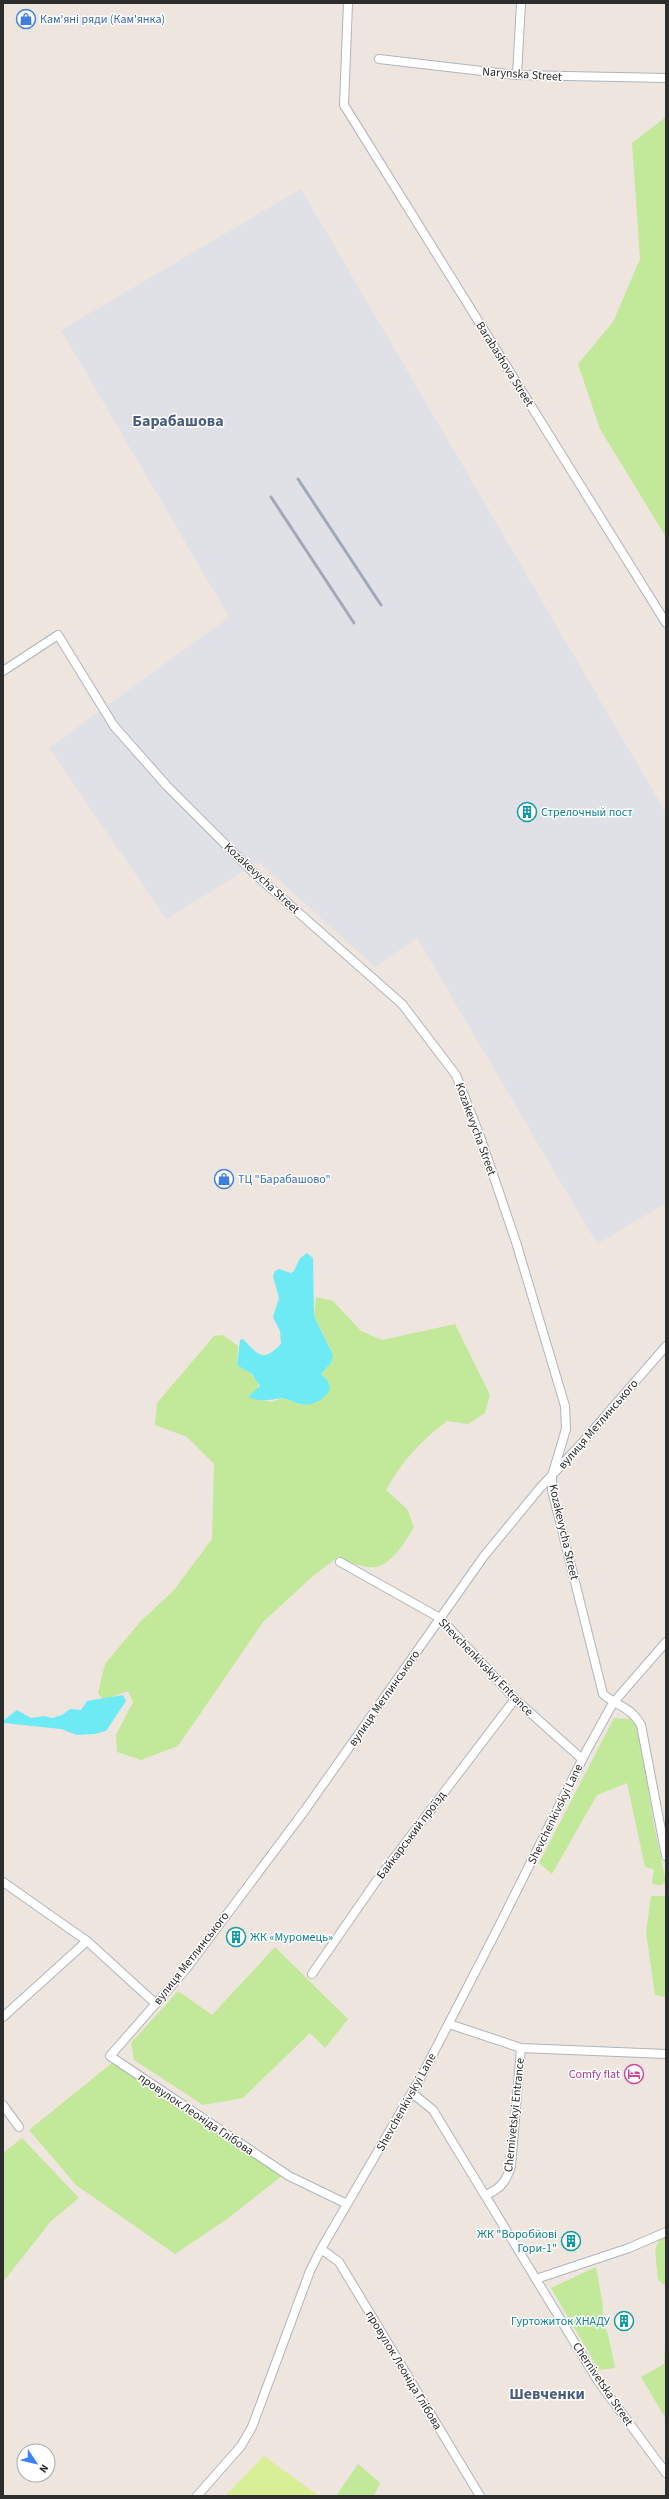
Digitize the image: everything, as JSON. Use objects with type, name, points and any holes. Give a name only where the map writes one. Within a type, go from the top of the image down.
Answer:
[{"type":"street","name":"Barabashova Street","points":[[348,3],[344,105],[666,623]]},
{"type":"street","points":[[517,75],[521,3]]},
{"type":"street","name":"Narynska Street","points":[[379,60],[517,75],[666,78]]},
{"type":"street","name":"Kozakevycha Street","points":[[3,670],[58,635],[114,726],[167,786],[257,876],[402,1004],[444,1058],[461,1084],[516,1242],[565,1406],[566,1429],[552,1476],[552,1490],[603,1694],[613,1703]]},
{"type":"street","name":"вулиця Метлинського","points":[[110,2056],[186,1969],[305,1810],[484,1556],[666,1346]]},
{"type":"street","name":"Shevchenkivskyi Entrance","points":[[340,1562],[440,1618],[515,1699],[582,1759]]},
{"type":"street","name":"Shevchenkivskyi Lane","points":[[197,2496],[241,2446],[252,2427],[310,2271],[321,2249],[412,2093],[449,2024],[582,1759],[613,1703],[666,1642]]},
{"type":"street","name":"Байкарський проїзд","points":[[312,1974],[375,1883],[515,1699]]},
{"type":"street","points":[[613,1703],[632,1711],[641,1725],[663,1847],[666,1856]]},
{"type":"street","points":[[3,1882],[87,1941],[156,2004]]},
{"type":"street","points":[[3,2016],[87,1941]]},
{"type":"street","name":"Chernivetskyi Entrance","points":[[449,2024],[521,2048],[666,2054]]},
{"type":"street","name":"Chernivetskyi Entrance","points":[[486,2195],[498,2189],[507,2180],[511,2166],[521,2048]]},
{"type":"street","name":"провулок Леоніда Глібова","points":[[110,2056],[289,2176],[347,2204]]},
{"type":"street","name":"Chernivetska Street","points":[[412,2093],[433,2110],[598,2381],[666,2474]]},
{"type":"street","points":[[3,2105],[19,2127]]},
{"type":"street","points":[[536,2279],[629,2248],[666,2232]]},
{"type":"street","name":"провулок Леоніда Глібова","points":[[321,2249],[339,2262],[480,2496]]},
{"type":"shaded area","points":[[301,189],[666,813],[666,1203],[597,1244],[417,938],[375,967],[259,862],[166,919],[49,748],[229,617],[61,330]]},
{"type":"green space","points":[[666,117],[666,537],[600,429],[578,364],[613,322],[640,259],[632,143]]},
{"type":"green space","points":[[316,1297],[333,1301],[361,1331],[382,1340],[455,1324],[490,1395],[485,1413],[468,1424],[447,1421],[413,1452],[398,1470],[386,1490],[407,1509],[414,1527],[396,1554],[383,1565],[376,1567],[368,1567],[338,1557],[313,1576],[263,1622],[178,1746],[141,1760],[117,1752],[116,1735],[133,1702],[128,1691],[103,1700],[98,1693],[105,1664],[140,1622],[174,1590],[212,1539],[214,1464],[187,1437],[155,1425],[157,1403],[214,1336],[223,1335],[238,1346],[237,1365],[247,1370],[258,1381],[258,1390],[248,1396],[271,1402],[282,1398],[302,1405],[318,1402],[328,1381],[321,1374],[331,1363],[329,1346],[314,1316]]},
{"type":"green space","points":[[614,1718],[629,1719],[634,1721],[640,1735],[654,1825],[666,1882],[661,1885],[652,1884],[654,1869],[645,1867],[627,1783],[597,1795],[552,1874],[539,1863]]},
{"type":"green space","points":[[651,1896],[666,1896],[666,1997],[655,1995],[646,1932]]},
{"type":"green space","points":[[275,1947],[348,2019],[325,2048],[310,2033],[243,2098],[203,2105],[134,2060],[131,2043],[178,1991],[212,2015]]},
{"type":"green space","points":[[112,2063],[283,2175],[227,2219],[175,2254],[76,2185],[29,2130]]},
{"type":"green space","points":[[22,2138],[79,2198],[51,2221],[3,2282],[3,2153]]},
{"type":"green space","points":[[666,2235],[666,2286],[658,2280],[655,2250],[660,2238]]},
{"type":"green space","points":[[596,2267],[603,2306],[602,2323],[608,2334],[615,2368],[599,2370],[551,2288]]},
{"type":"green space","points":[[666,2326],[666,2419],[641,2377],[664,2364]]},
{"type":"green space","points":[[264,2456],[319,2496],[225,2496]]},
{"type":"green space","points":[[358,2464],[380,2483],[374,2496],[336,2496]]},
{"type":"water","points":[[307,1253],[313,1258],[314,1316],[333,1355],[331,1363],[321,1374],[328,1381],[330,1389],[322,1399],[305,1405],[282,1398],[269,1400],[252,1399],[248,1397],[260,1386],[252,1374],[237,1365],[240,1340],[243,1339],[260,1355],[269,1354],[281,1344],[280,1331],[273,1317],[279,1298],[273,1276],[275,1271],[279,1269],[291,1273],[294,1271],[300,1258]]},
{"type":"water","points":[[123,1695],[126,1701],[106,1731],[95,1734],[77,1735],[61,1729],[4,1723],[4,1720],[17,1710],[31,1718],[44,1716],[52,1718],[62,1715],[70,1709],[81,1710],[87,1701]]},
{"type":"railway","points":[[298,479],[381,605]]},
{"type":"railway","points":[[271,497],[354,623]]},
{"type":"place","name":"Кам'яні ряди (Кам'янка)","points":[[26,19]]},
{"type":"place","name":"Стрелочный пост","points":[[527,812]]},
{"type":"place","name":"ТЦ \"Барабашово\"","points":[[224,1179]]},
{"type":"place","name":"ЖК «Муромець»","points":[[236,1937]]},
{"type":"place","name":"Comfy flat","points":[[634,2074]]},
{"type":"place","name":"ЖК \"Воробйові Гори-1\"","points":[[571,2241]]},
{"type":"place","name":"Гуртожиток ХНАДУ","points":[[624,2321]]},
{"type":"district","name":"Барабашова","points":[[178,420]]},
{"type":"district","name":"Шевченки","points":[[547,2393]]}]
